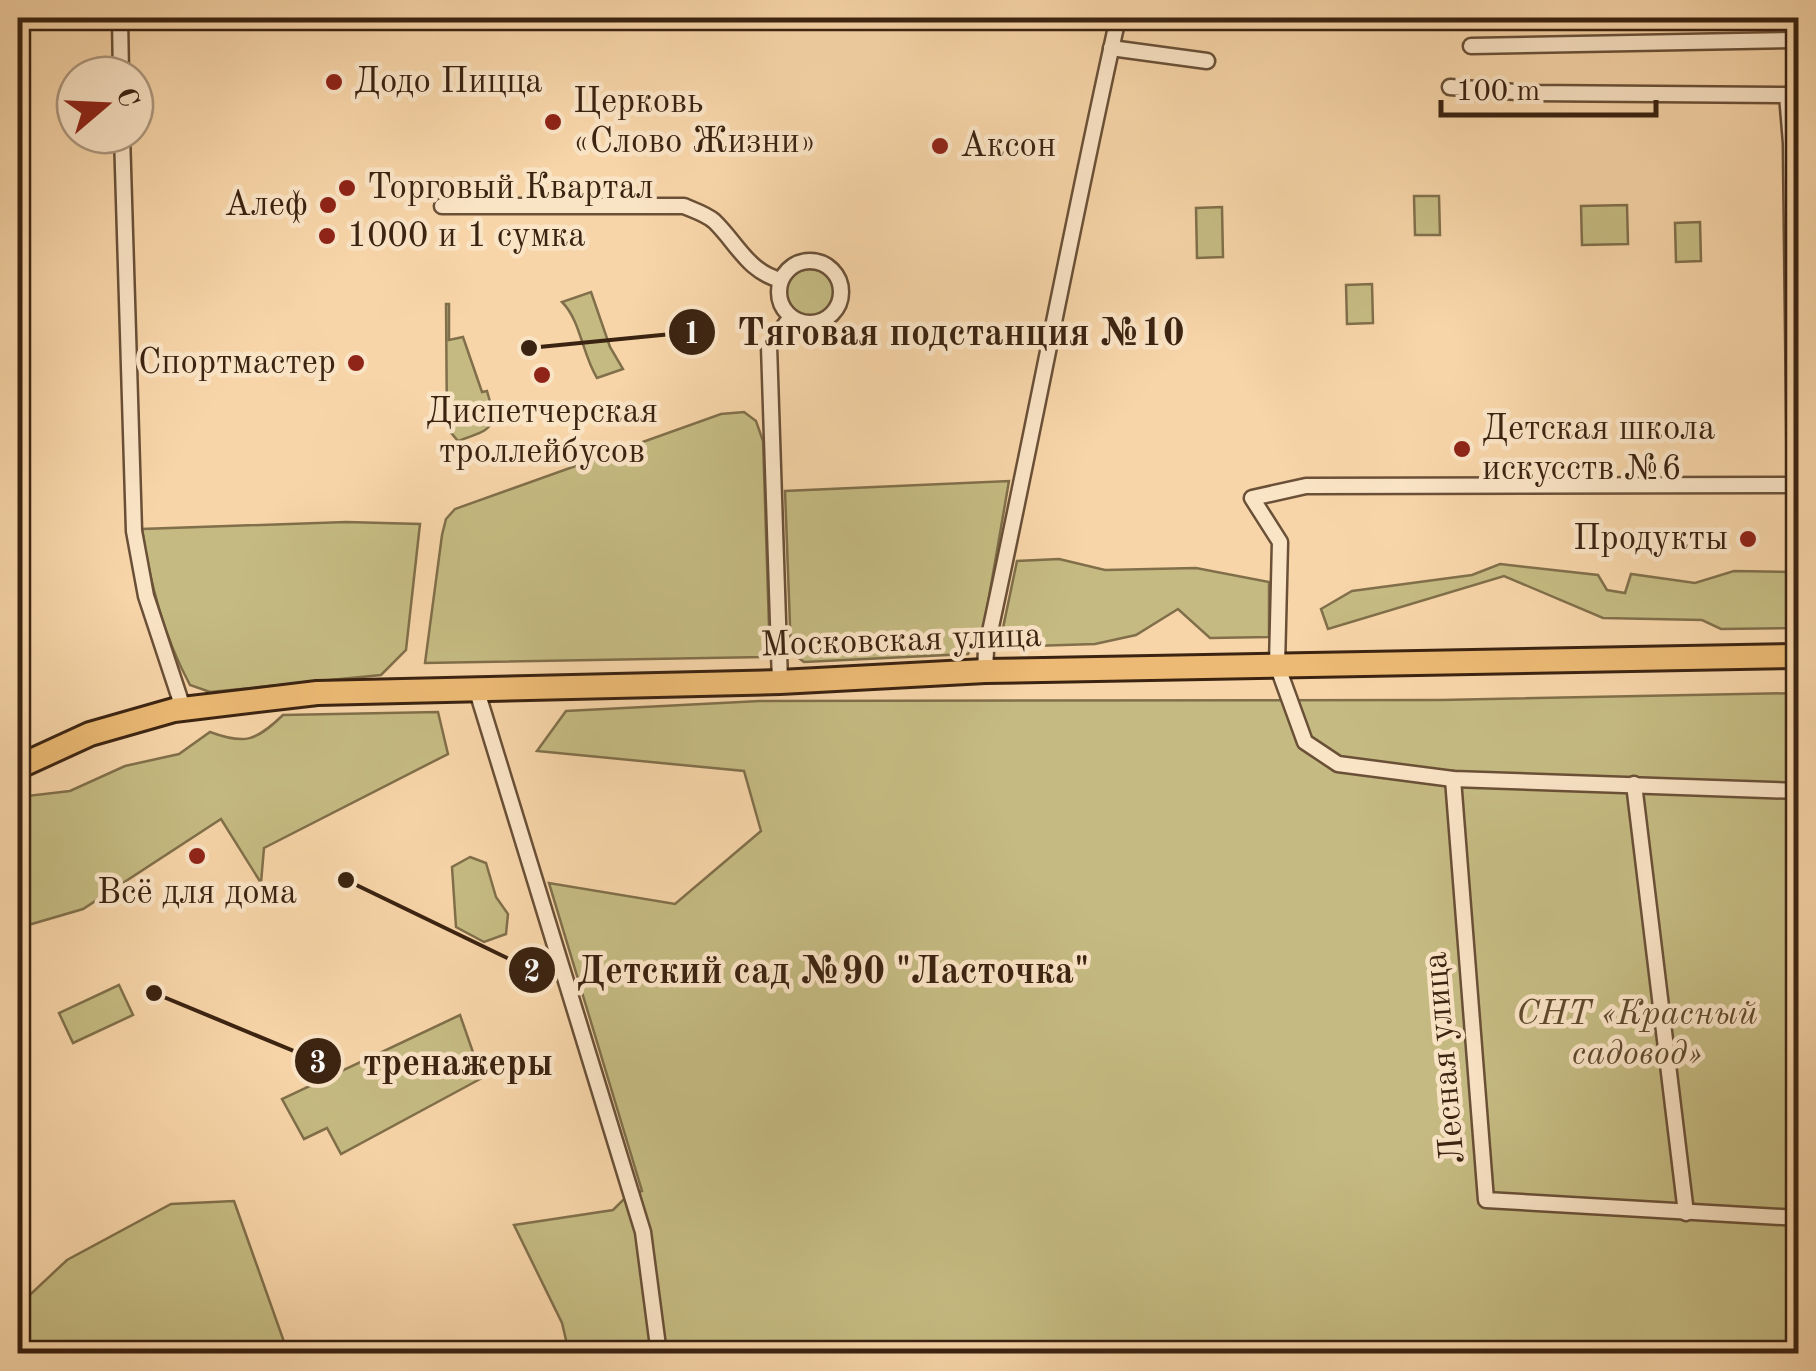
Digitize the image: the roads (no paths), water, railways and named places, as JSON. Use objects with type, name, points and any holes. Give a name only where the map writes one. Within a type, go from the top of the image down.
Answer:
[{"type":"main road","name":"Московская улица","points":[[18,767],[90,734],[183,708],[317,693],[780,682],[985,670],[1798,656]]},
{"type":"street","points":[[120,18],[121,55]]},
{"type":"street","points":[[985,670],[986,650],[1046,370],[1056,299],[1118,18]]},
{"type":"street","points":[[1471,46],[1798,40]]},
{"type":"street","points":[[1111,48],[1207,61]]},
{"type":"street","points":[[1450,87],[1530,94],[1787,95],[1797,484],[1306,486],[1252,498],[1280,542],[1277,664],[1306,742],[1338,764],[1453,779],[1798,791]]},
{"type":"street","points":[[123,155],[134,531],[146,596],[183,708]]},
{"type":"street","points":[[442,206],[684,206],[712,219],[740,255],[768,276],[782,280]]},
{"type":"street","points":[[814,261],[835,273],[842,288],[840,304],[823,321],[806,324],[791,317],[779,296],[782,280],[798,263],[814,261]]},
{"type":"street","points":[[780,682],[769,346],[791,317]]},
{"type":"street","points":[[476,688],[643,1232],[659,1354]]},
{"type":"street","name":"Лесная улица","points":[[1453,779],[1486,1200],[1798,1218]]},
{"type":"street","points":[[1634,784],[1686,1213]]},
{"type":"waterway","points":[[1728,1354],[1758,1354]]},
{"type":"place","name":"Додо Пицца","points":[[334,82]]},
{"type":"place","name":"Церковь «Слово Жизни»","points":[[553,122]]},
{"type":"place","name":"Аксон","points":[[940,146]]},
{"type":"place","name":"Торговый Квартал","points":[[347,188]]},
{"type":"place","name":"Алеф","points":[[328,205]]},
{"type":"place","name":"1000 и 1 сумка","points":[[327,236]]},
{"type":"place","name":"Тяговая подстанция №10","points":[[529,348]]},
{"type":"place","name":"Спортмастер","points":[[356,363]]},
{"type":"place","name":"Диспетчерская троллейбусов","points":[[542,375]]},
{"type":"place","name":"Детская школа искусств №6","points":[[1462,449]]},
{"type":"place","name":"Продукты","points":[[1748,539]]},
{"type":"place","name":"Всё для дома","points":[[197,856]]},
{"type":"place","name":"Детский сад №90 \"Ласточка\"","points":[[346,880]]},
{"type":"place","name":"тренажеры","points":[[154,993]]},
{"type":"park label","name":"СНТ «Красный садовод»","points":[[1637,1034]]}]
